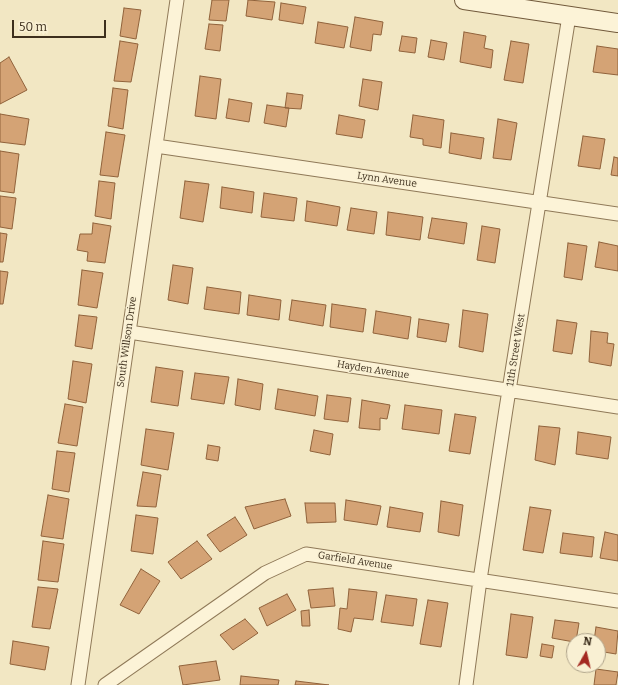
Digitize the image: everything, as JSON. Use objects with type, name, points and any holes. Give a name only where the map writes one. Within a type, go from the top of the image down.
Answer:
[{"type":"street","name":"South Willson Drive","points":[[78,685],[177,0]]},
{"type":"street","points":[[464,0],[618,23]]},
{"type":"street","name":"11th Street West","points":[[466,685],[480,580],[509,391],[569,16]]},
{"type":"street","name":"Lynn Avenue","points":[[156,146],[618,214]]},
{"type":"street","name":"Hayden Avenue","points":[[129,332],[618,407]]},
{"type":"street","name":"Garfield Avenue","points":[[105,685],[265,572],[306,554],[618,601]]},
{"type":"building","points":[[212,0],[229,0],[226,21],[209,20]]},
{"type":"building","points":[[248,0],[275,2],[272,20],[246,16]]},
{"type":"building","points":[[281,3],[306,7],[303,24],[279,20]]},
{"type":"building","points":[[124,8],[141,10],[136,39],[120,36]]},
{"type":"building","points":[[355,17],[383,22],[381,35],[373,34],[371,51],[350,47]]},
{"type":"building","points":[[318,22],[348,27],[344,48],[315,43]]},
{"type":"building","points":[[209,24],[223,25],[220,51],[205,49]]},
{"type":"building","points":[[464,32],[486,36],[484,48],[493,50],[491,68],[460,62]]},
{"type":"building","points":[[402,36],[417,38],[415,53],[399,51]]},
{"type":"building","points":[[431,40],[447,43],[444,60],[428,57]]},
{"type":"building","points":[[120,41],[138,44],[131,82],[114,81]]},
{"type":"building","points":[[511,41],[529,44],[523,83],[504,80]]},
{"type":"building","points":[[597,46],[618,49],[618,75],[593,72]]},
{"type":"building","points":[[9,57],[27,90],[0,104],[0,63]]},
{"type":"building","points":[[200,76],[221,79],[216,119],[195,116]]},
{"type":"building","points":[[363,79],[382,82],[378,110],[359,106]]},
{"type":"building","points":[[113,88],[128,90],[123,129],[108,126]]},
{"type":"building","points":[[287,93],[303,95],[301,109],[285,108]]},
{"type":"building","points":[[229,99],[252,103],[249,122],[226,118]]},
{"type":"building","points":[[267,105],[289,108],[286,127],[264,123]]},
{"type":"building","points":[[0,114],[29,119],[25,145],[0,142]]},
{"type":"building","points":[[339,115],[365,120],[362,138],[336,134]]},
{"type":"building","points":[[413,115],[444,120],[441,148],[423,145],[423,139],[410,137]]},
{"type":"building","points":[[498,119],[517,123],[511,160],[493,158]]},
{"type":"building","points":[[106,132],[125,135],[118,177],[100,175]]},
{"type":"building","points":[[451,133],[484,138],[481,159],[449,153]]},
{"type":"building","points":[[583,136],[605,139],[600,169],[578,166]]},
{"type":"building","points":[[0,151],[19,154],[14,193],[0,191]]},
{"type":"building","points":[[614,157],[618,158],[618,176],[611,175]]},
{"type":"building","points":[[99,181],[115,183],[111,219],[95,216]]},
{"type":"building","points":[[185,181],[209,184],[203,222],[180,218]]},
{"type":"building","points":[[222,187],[254,192],[252,213],[220,208]]},
{"type":"building","points":[[264,193],[297,198],[294,221],[261,217]]},
{"type":"building","points":[[0,196],[16,198],[12,229],[0,227]]},
{"type":"building","points":[[307,201],[340,207],[337,226],[305,221]]},
{"type":"building","points":[[351,208],[377,212],[374,234],[347,230]]},
{"type":"building","points":[[388,212],[423,217],[420,240],[386,235]]},
{"type":"building","points":[[432,218],[467,223],[464,244],[428,238]]},
{"type":"building","points":[[93,223],[111,226],[105,263],[87,261],[88,252],[77,250],[80,234],[92,234]]},
{"type":"building","points":[[482,226],[500,229],[495,263],[477,260]]},
{"type":"building","points":[[0,233],[7,234],[3,262],[0,262]]},
{"type":"building","points":[[599,242],[618,246],[618,271],[595,267]]},
{"type":"building","points":[[568,243],[587,246],[582,280],[564,277]]},
{"type":"building","points":[[173,265],[193,268],[188,304],[168,300]]},
{"type":"building","points":[[82,270],[103,273],[97,308],[78,305]]},
{"type":"building","points":[[0,271],[8,272],[3,304],[0,304]]},
{"type":"building","points":[[207,287],[241,292],[239,314],[204,309]]},
{"type":"building","points":[[249,295],[281,300],[279,320],[247,315]]},
{"type":"building","points":[[292,300],[326,305],[323,326],[289,320]]},
{"type":"building","points":[[332,304],[366,309],[363,332],[330,327]]},
{"type":"building","points":[[463,310],[488,314],[483,352],[459,347]]},
{"type":"building","points":[[376,311],[411,317],[408,339],[373,333]]},
{"type":"building","points":[[79,315],[97,317],[92,349],[75,346]]},
{"type":"building","points":[[419,319],[449,324],[446,342],[417,337]]},
{"type":"building","points":[[557,320],[577,323],[572,354],[553,351]]},
{"type":"building","points":[[591,331],[608,333],[607,343],[614,344],[611,366],[589,362]]},
{"type":"building","points":[[73,361],[92,364],[86,403],[68,399]]},
{"type":"building","points":[[156,367],[183,371],[178,406],[151,402]]},
{"type":"building","points":[[195,373],[229,377],[224,404],[191,399]]},
{"type":"building","points":[[238,379],[263,384],[260,410],[235,405]]},
{"type":"building","points":[[278,389],[318,396],[315,416],[275,409]]},
{"type":"building","points":[[327,395],[351,398],[348,422],[324,419]]},
{"type":"building","points":[[362,400],[390,405],[387,419],[380,418],[380,430],[359,428]]},
{"type":"building","points":[[65,404],[83,407],[77,446],[58,443]]},
{"type":"building","points":[[405,405],[442,410],[439,434],[402,429]]},
{"type":"building","points":[[455,414],[476,417],[470,454],[449,451]]},
{"type":"building","points":[[539,426],[560,428],[555,465],[535,460]]},
{"type":"building","points":[[146,429],[174,433],[168,470],[141,465]]},
{"type":"building","points":[[314,430],[333,434],[330,455],[310,451]]},
{"type":"building","points":[[578,432],[611,437],[608,459],[576,454]]},
{"type":"building","points":[[208,445],[220,447],[218,461],[206,459]]},
{"type":"building","points":[[57,451],[75,453],[69,492],[52,489]]},
{"type":"building","points":[[143,472],[161,475],[156,507],[137,506]]},
{"type":"building","points":[[48,495],[69,499],[63,539],[41,536]]},
{"type":"building","points":[[285,499],[291,516],[254,529],[245,507]]},
{"type":"building","points":[[346,500],[381,506],[377,525],[344,520]]},
{"type":"building","points":[[441,501],[463,505],[459,536],[438,532]]},
{"type":"building","points":[[305,503],[335,503],[336,522],[307,523]]},
{"type":"building","points":[[390,507],[423,513],[420,532],[387,527]]},
{"type":"building","points":[[530,507],[551,510],[543,553],[523,550]]},
{"type":"building","points":[[136,515],[158,518],[153,554],[131,551]]},
{"type":"building","points":[[235,517],[247,535],[220,552],[207,535]]},
{"type":"building","points":[[605,532],[618,535],[618,561],[600,558]]},
{"type":"building","points":[[563,533],[594,537],[592,557],[560,553]]},
{"type":"building","points":[[43,541],[64,544],[58,582],[38,580]]},
{"type":"building","points":[[197,541],[212,559],[181,579],[168,562]]},
{"type":"building","points":[[141,569],[160,581],[139,614],[120,605]]},
{"type":"building","points":[[38,587],[58,589],[50,629],[32,627]]},
{"type":"building","points":[[333,588],[335,606],[311,608],[308,590]]},
{"type":"building","points":[[349,589],[377,592],[373,620],[354,618],[351,632],[338,629],[340,608],[347,609]]},
{"type":"building","points":[[287,594],[296,610],[267,626],[259,608]]},
{"type":"building","points":[[386,595],[417,599],[413,626],[381,622]]},
{"type":"building","points":[[428,600],[448,603],[441,647],[420,644]]},
{"type":"building","points":[[309,610],[310,626],[302,626],[301,611]]},
{"type":"building","points":[[511,614],[533,617],[527,658],[506,655]]},
{"type":"building","points":[[245,619],[258,633],[233,650],[220,635]]},
{"type":"building","points":[[555,620],[579,623],[577,633],[566,633],[566,641],[552,638]]},
{"type":"building","points":[[596,627],[618,631],[616,654],[606,652],[606,633],[595,633]]},
{"type":"building","points":[[13,641],[49,647],[45,670],[10,664]]},
{"type":"building","points":[[542,644],[554,646],[552,658],[540,656]]},
{"type":"building","points":[[216,661],[220,680],[183,685],[179,666]]},
{"type":"building","points":[[606,670],[618,672],[616,685],[594,685],[596,673],[606,673]]},
{"type":"building","points":[[241,676],[279,680],[278,685],[240,685]]},
{"type":"building","points":[[296,681],[329,685],[295,685]]}]
